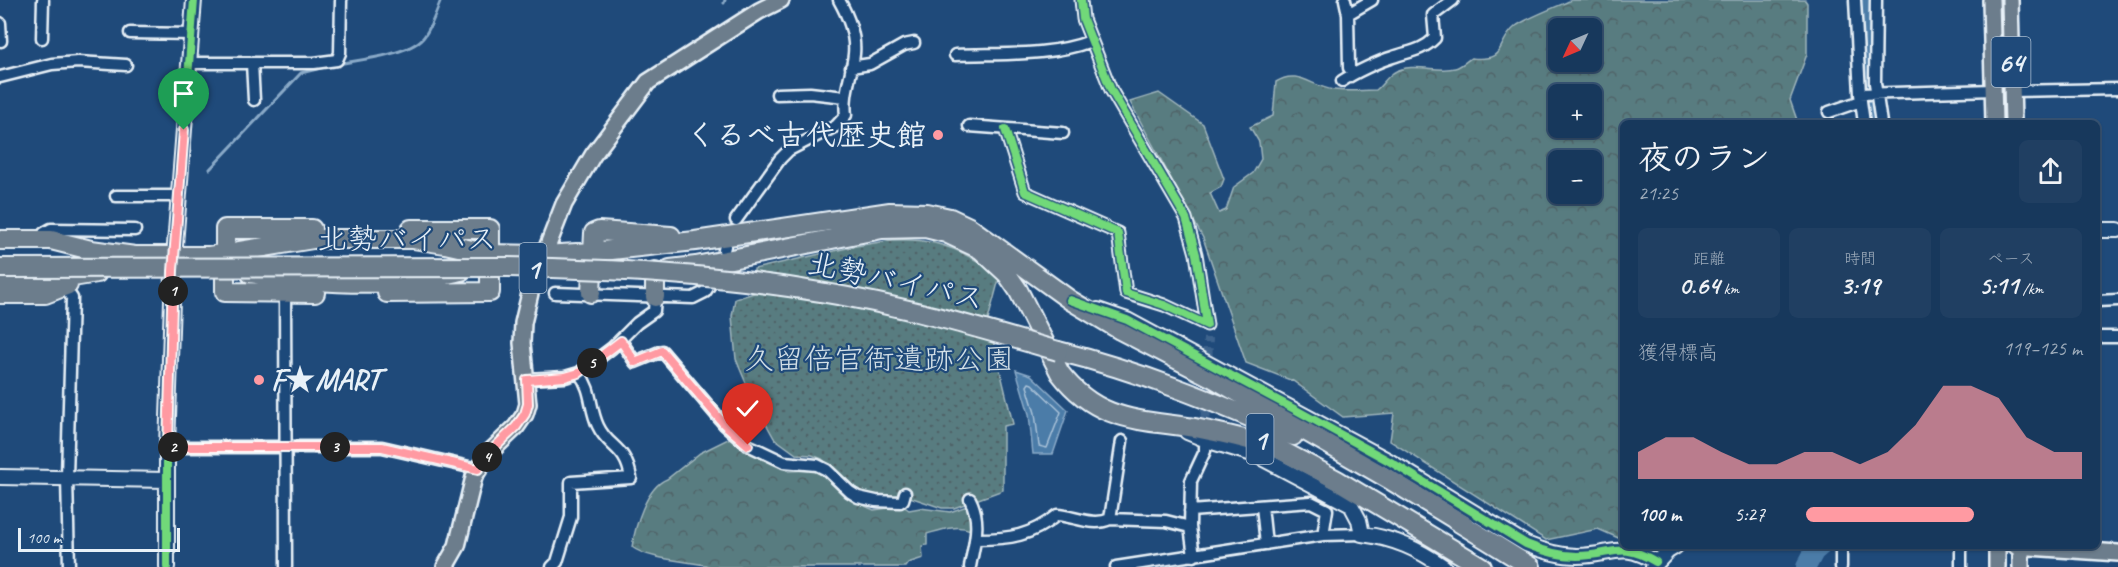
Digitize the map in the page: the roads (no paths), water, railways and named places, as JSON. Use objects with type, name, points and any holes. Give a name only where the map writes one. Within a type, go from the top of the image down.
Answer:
[{"type":"highway","points":[[490,259],[419,279],[285,292],[225,292],[225,229],[355,234],[430,241],[505,263],[695,241],[890,212],[927,213],[950,218],[969,227],[1070,300],[1120,330],[1213,378],[1466,526]]},
{"type":"highway","points":[[0,228],[25,228],[47,237],[112,254],[174,264]]},
{"type":"highway","points":[[542,260],[592,271],[655,271],[696,266],[882,229],[926,228],[946,233],[980,249],[1007,274],[1018,290],[1060,372],[1080,394],[1109,412],[1126,418],[1225,433],[1280,449]]},
{"type":"highway","points":[[8,282],[49,281],[174,264],[225,262],[291,241],[355,234]]},
{"type":"highway","points":[[354,287],[355,234]]},
{"type":"highway","points":[[8,240],[47,237]]},
{"type":"highway","points":[[695,241],[699,261],[696,266]]},
{"type":"highway","points":[[225,262],[296,280],[354,287],[490,292],[490,259]]},
{"type":"highway","name":"北勢バイパス","points":[[0,268],[508,267],[591,269],[775,285],[895,306],[1102,362],[1250,417],[1350,464],[1466,526],[1531,567]]},
{"type":"highway","points":[[591,293],[592,271]]},
{"type":"highway","points":[[655,271],[655,297]]},
{"type":"highway","points":[[0,294],[45,294],[64,288],[82,275]]},
{"type":"highway","name":"北勢バイパス","points":[[1058,351],[1168,393],[1280,449],[1392,512],[1482,567]]},
{"type":"main road","points":[[445,567],[457,546],[478,469],[489,453],[516,427],[525,414],[528,404],[527,380],[522,343],[523,323],[531,289],[564,204],[593,155],[648,82],[759,11],[781,0]]},
{"type":"main road","name":"64","points":[[1991,0],[1994,120]]},
{"type":"main road","name":"64","points":[[2010,0],[2013,120]]},
{"type":"main road","points":[[1997,549],[1997,567]]},
{"type":"main road","points":[[2021,549],[2021,567]]},
{"type":"main road","points":[[2063,549],[2118,553]]},
{"type":"street","points":[[42,38],[43,0]]},
{"type":"street","points":[[167,567],[167,480],[174,264],[194,0]]},
{"type":"street","points":[[190,63],[314,63],[337,60],[340,53],[341,0]]},
{"type":"street","points":[[1081,0],[1083,19],[1118,104],[1186,218],[1196,254],[1208,338]]},
{"type":"street","points":[[1345,0],[1348,14],[1349,68],[1353,73]]},
{"type":"street","points":[[1348,14],[1372,0]]},
{"type":"street","points":[[1342,81],[1353,73],[1390,58],[1426,48],[1435,38],[1433,15],[1453,0]]},
{"type":"street","points":[[1855,0],[1866,95],[1879,120]]},
{"type":"street","points":[[1864,120],[1876,0]]},
{"type":"street","points":[[736,220],[789,150],[836,126],[846,115],[845,97],[854,53],[854,40],[844,8]]},
{"type":"street","points":[[0,23],[1,41]]},
{"type":"street","points":[[130,33],[192,34]]},
{"type":"street","points":[[955,55],[1056,50],[1079,46],[1091,41]]},
{"type":"street","points":[[851,67],[870,64],[904,45],[914,43]]},
{"type":"street","points":[[0,77],[52,64],[78,62],[126,65]]},
{"type":"street","points":[[252,63],[254,100]]},
{"type":"street","points":[[2012,91],[2118,89]]},
{"type":"street","points":[[1829,112],[1866,95],[1994,90]]},
{"type":"street","points":[[777,94],[810,93],[845,97]]},
{"type":"street","points":[[969,126],[1063,133]]},
{"type":"street","points":[[1005,129],[1025,192],[1118,233],[1126,293],[1164,305],[1207,326]]},
{"type":"street","points":[[116,196],[179,196]]},
{"type":"street","points":[[47,237],[51,229],[135,230]]},
{"type":"street","points":[[2100,230],[2118,230]]},
{"type":"street","points":[[555,293],[693,298],[700,296],[710,288],[718,271]]},
{"type":"street","points":[[64,288],[72,298],[67,477],[69,567]]},
{"type":"street","points":[[285,292],[286,567]]},
{"type":"street","points":[[527,380],[565,377],[579,373],[621,341],[637,322],[654,311],[655,297]]},
{"type":"street","points":[[1070,300],[1127,320],[1275,399],[1389,461],[1526,544],[1566,556],[1628,550],[1642,554],[1655,564],[1671,549]]},
{"type":"street","points":[[2100,301],[2118,300]]},
{"type":"street","points":[[2100,337],[2118,337]]},
{"type":"street","points":[[621,341],[635,362],[662,351],[724,424],[756,450],[784,462],[817,465],[827,470],[858,497],[876,501],[900,501],[903,500],[905,493]]},
{"type":"street","points":[[552,567],[557,562],[571,517],[571,482],[631,478],[623,454],[599,429],[587,384],[579,373]]},
{"type":"street","points":[[1172,424],[1209,441],[1256,455],[1351,505],[1359,520],[1362,534]]},
{"type":"street","points":[[1110,519],[1122,441]]},
{"type":"street","points":[[1192,560],[1191,481],[1205,451],[1205,446]]},
{"type":"street","points":[[168,447],[382,447],[478,469]]},
{"type":"street","points":[[0,477],[167,480]]},
{"type":"street","points":[[970,499],[976,510],[977,539],[973,546],[970,567]]},
{"type":"street","points":[[1190,511],[1311,502],[1327,510],[1323,535]]},
{"type":"street","points":[[1262,507],[1266,544]]},
{"type":"street","points":[[977,539],[1030,533],[1057,516],[1079,520],[1166,521],[1190,526]]},
{"type":"street","points":[[1116,567],[1192,560],[1266,544],[1323,535],[1362,534],[1409,545],[1444,567]]},
{"type":"street","points":[[1841,549],[1841,567]]},
{"type":"street","points":[[1961,549],[1961,567]]},
{"type":"water","points":[[1016,370],[1031,375],[1068,410],[1053,454],[1033,454],[1029,414]]},
{"type":"waterway","points":[[337,64],[395,53],[416,44],[428,30],[441,0]]},
{"type":"waterway","points":[[1865,0],[1869,99],[1872,120]]},
{"type":"waterway","points":[[210,169],[301,73],[325,67]]},
{"type":"waterway","points":[[1806,567],[1818,549]]},
{"type":"tunnel","points":[[1205,433],[1208,338]]},
{"type":"place","name":"くるべ古代歴史館","points":[[938,135]]},
{"type":"place","name":"F★MART","points":[[259,380]]},
{"type":"park label","name":"久留倍官衙遺跡公園","points":[[879,359]]}]
